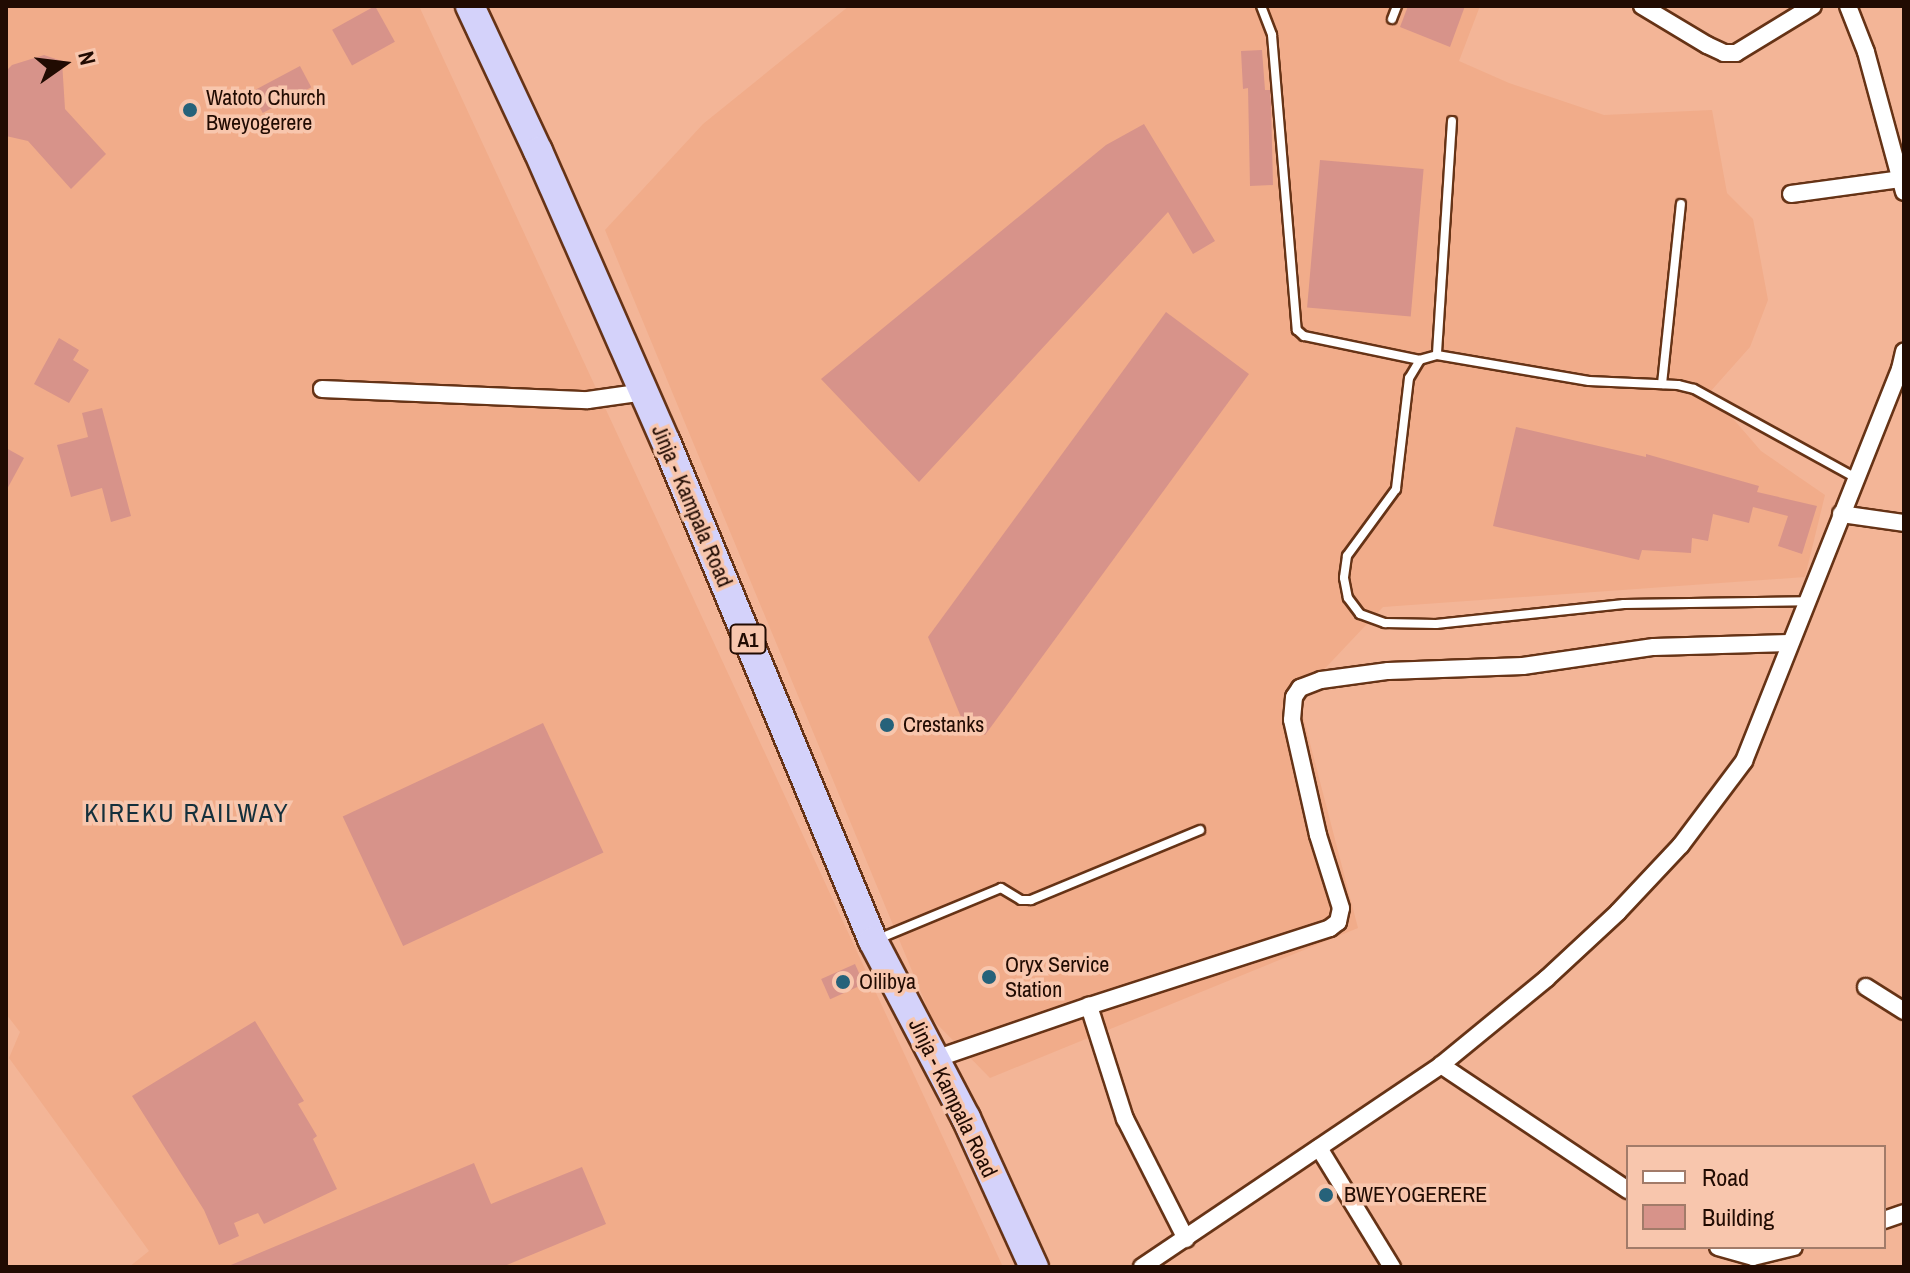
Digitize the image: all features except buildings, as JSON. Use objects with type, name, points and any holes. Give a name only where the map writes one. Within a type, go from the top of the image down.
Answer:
[{"type":"highway","name":"Jinja - Kampala Road","points":[[470,6],[644,392],[873,941],[935,1059],[1034,1267]]},
{"type":"street","points":[[1642,6],[1707,45],[1736,53],[1813,6]]},
{"type":"street","points":[[1791,194],[1902,186],[1897,140],[1848,6]]},
{"type":"street","points":[[1142,1267],[1441,1065],[1546,979],[1618,912],[1681,845],[1744,761],[1904,351]]},
{"type":"street","points":[[322,389],[588,400],[644,392]]},
{"type":"street","points":[[1841,514],[1904,523]]},
{"type":"street","points":[[935,1059],[1330,928],[1338,922],[1341,908],[1318,835],[1292,720],[1294,697],[1311,682],[1388,671],[1533,665],[1654,647],[1789,643]]},
{"type":"street","points":[[1866,987],[1904,1011]]},
{"type":"street","points":[[1089,1006],[1125,1119],[1186,1239]]},
{"type":"street","points":[[1441,1065],[1626,1189]]},
{"type":"street","points":[[1319,1148],[1392,1267]]},
{"type":"street","points":[[1725,1249],[1753,1257],[1786,1249]]},
{"type":"lane","points":[[1261,6],[1272,35],[1297,330],[1304,336],[1420,360],[1437,355],[1589,381],[1662,384],[1694,389],[1856,478]]},
{"type":"lane","points":[[1392,19],[1397,6]]},
{"type":"lane","points":[[1437,355],[1452,121]]},
{"type":"lane","points":[[1662,384],[1681,204]]},
{"type":"lane","points":[[1420,360],[1409,378],[1396,489],[1347,556],[1344,578],[1348,598],[1360,614],[1385,623],[1436,624],[1624,604],[1806,601]]},
{"type":"lane","points":[[873,941],[1001,888],[1021,900],[1031,900],[1200,830]]},
{"type":"shaded area","points":[[6,6],[419,6],[1003,1267],[129,1267],[149,1251],[9,1058],[20,1032],[6,1014]]},
{"type":"shaded area","points":[[849,6],[1480,6],[1459,61],[1509,83],[1604,115],[1712,110],[1727,193],[1753,219],[1768,300],[1750,347],[1710,392],[1761,451],[1825,495],[1805,577],[1383,607],[1298,697],[1358,928],[990,1078],[932,1019],[605,230],[703,124]]},
{"type":"place","name":"Watoto Church Bweyogerere","points":[[190,110]]},
{"type":"place","name":"Crestanks","points":[[887,725]]},
{"type":"place","name":"Oryx Service Station","points":[[989,977]]},
{"type":"place","name":"Oilibya","points":[[843,982]]},
{"type":"place","name":"BWEYOGERERE","points":[[1326,1195]]},
{"type":"district","name":"KIREKU RAILWAY","points":[[187,813]]}]
